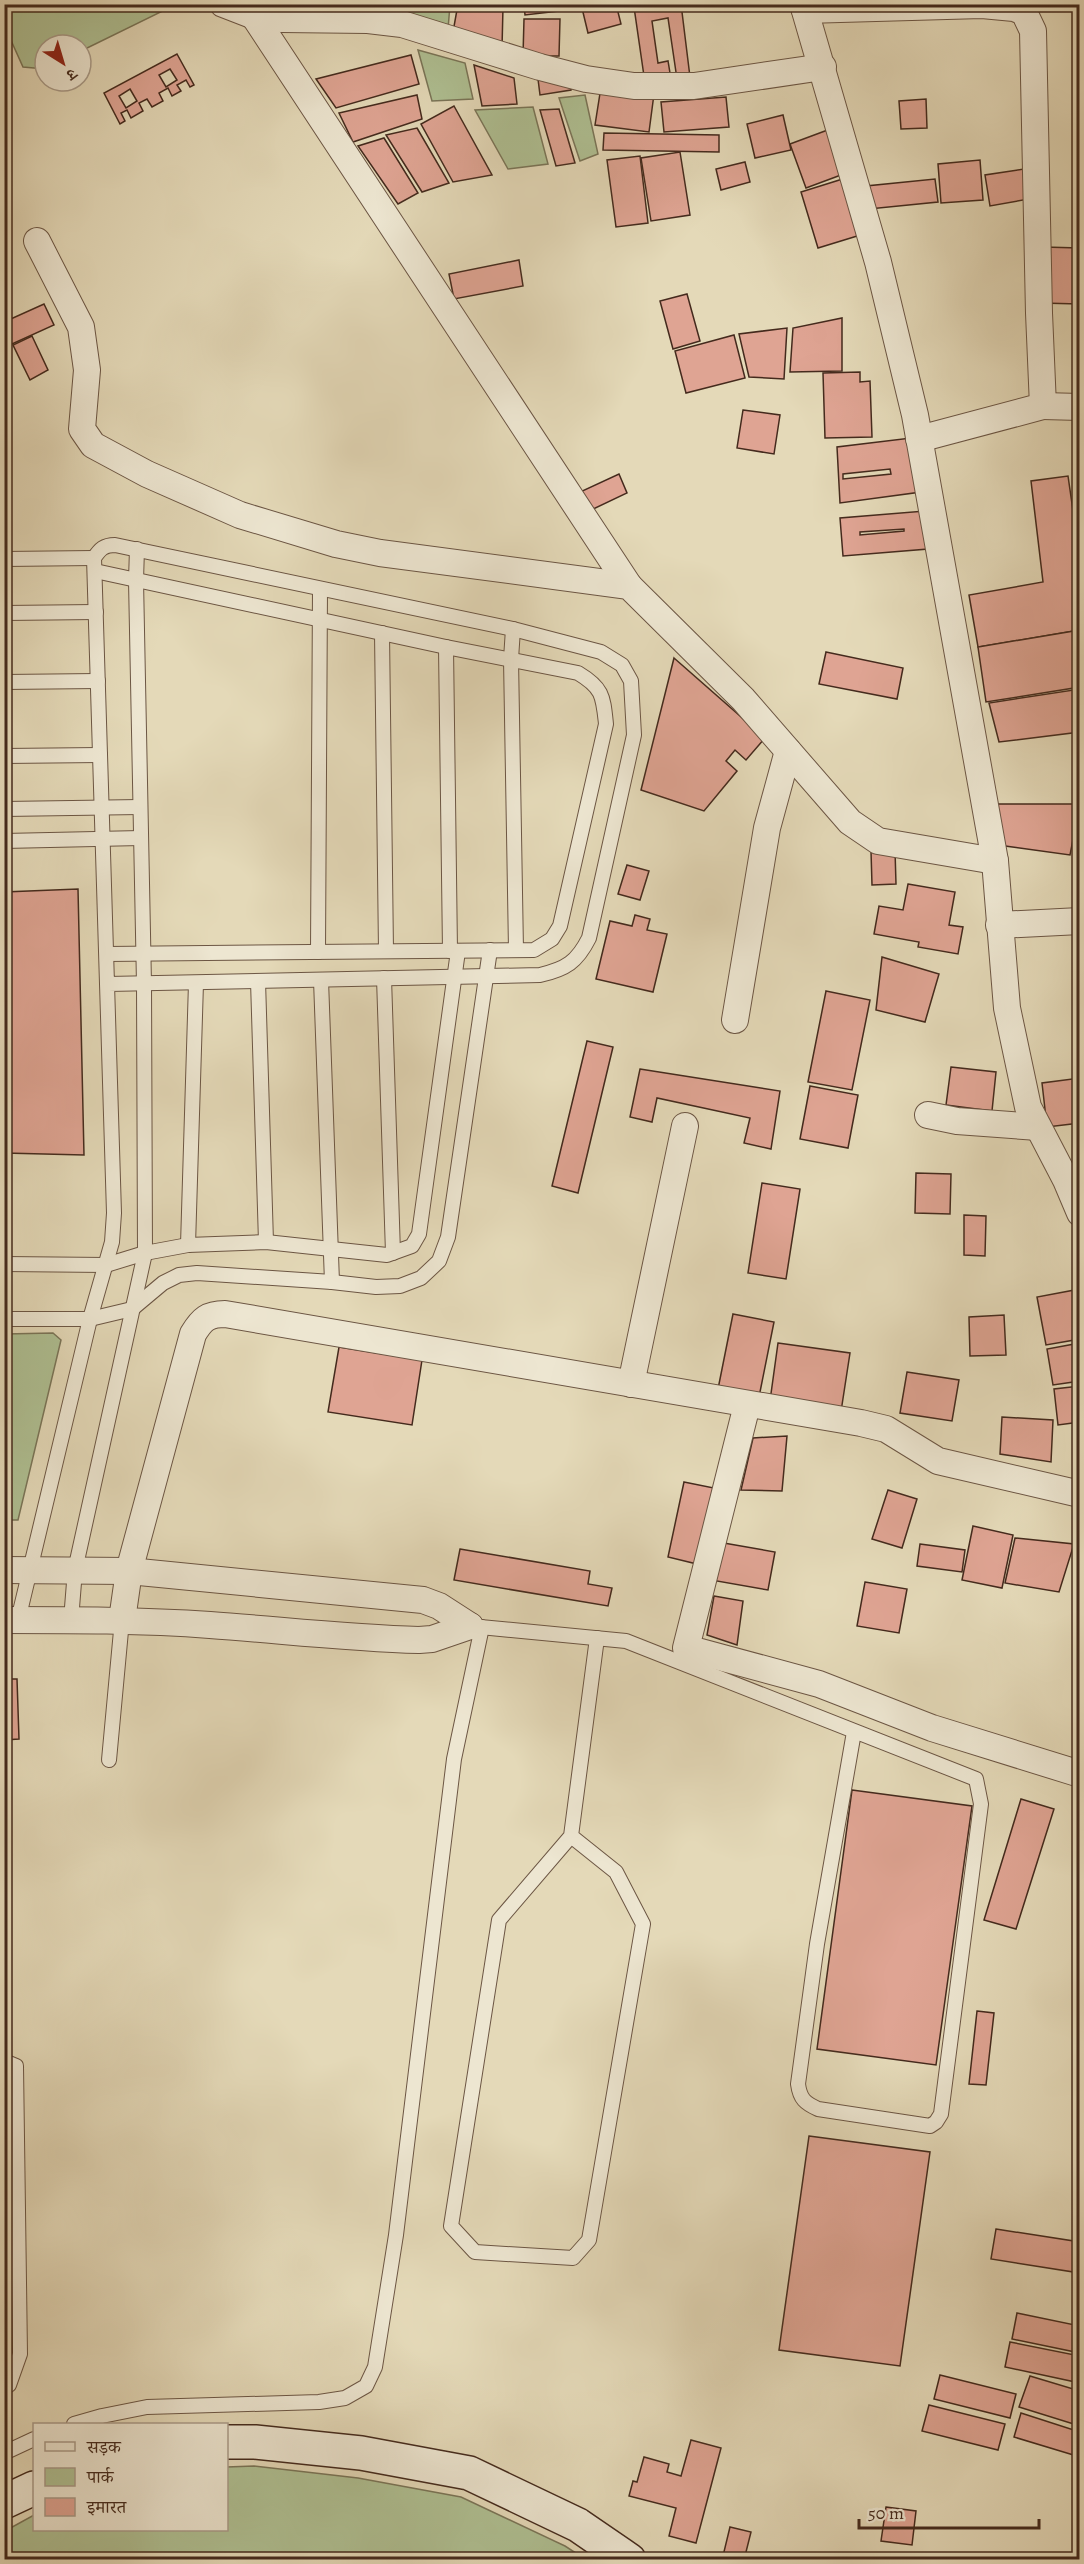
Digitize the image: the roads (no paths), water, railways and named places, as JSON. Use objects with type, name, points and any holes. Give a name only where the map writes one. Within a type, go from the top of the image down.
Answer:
[{"type":"main road","points":[[228,2442],[255,2442],[361,2453],[469,2473],[578,2525],[629,2559]]},
{"type":"main road","points":[[4,2502],[33,2488]]},
{"type":"street","points":[[223,4],[259,16],[368,20],[402,24],[540,67],[586,79],[634,86],[694,86],[823,67]]},
{"type":"street","points":[[1043,406],[1034,31],[1023,12],[1013,6],[982,5],[804,7],[878,262],[919,439],[995,861],[1007,1008],[1028,1107],[1066,1180],[1080,1214]]},
{"type":"street","points":[[259,16],[629,586],[743,699],[850,822],[878,841],[995,861]]},
{"type":"street","points":[[37,241],[81,327],[87,370],[82,429],[86,438],[93,445],[147,474],[240,515],[336,544],[391,554],[629,586]]},
{"type":"street","points":[[919,439],[1043,406],[1080,407]]},
{"type":"street","points":[[735,1020],[768,828],[788,752]]},
{"type":"street","points":[[999,925],[1080,921]]},
{"type":"street","points":[[928,1115],[957,1121],[1038,1127]]},
{"type":"street","points":[[631,1384],[685,1126]]},
{"type":"street","points":[[122,1620],[129,1571],[193,1334],[201,1320],[212,1314],[225,1314],[426,1346],[747,1405],[861,1423],[886,1430],[938,1461],[1080,1494]]},
{"type":"street","points":[[747,1405],[686,1648],[819,1684],[932,1728],[1080,1774]]},
{"type":"street","points":[[17,1570],[129,1571],[423,1600],[476,1626]]},
{"type":"street","points":[[11,1620],[122,1620],[332,1636],[419,1640],[432,1639],[476,1626]]},
{"type":"lane","points":[[11,1620],[17,1570],[112,1242],[114,1213],[108,984],[94,564],[99,549],[107,544],[137,549],[513,629],[602,652],[622,665],[631,681],[633,735],[589,938],[581,954],[562,970],[540,975],[108,984]]},
{"type":"lane","points":[[71,1620],[75,1570],[145,1253],[144,984],[137,549]]},
{"type":"lane","points":[[4,559],[94,564],[136,580],[578,673],[595,683],[604,701],[606,724],[560,926],[552,939],[534,950],[107,954]]},
{"type":"lane","points":[[318,952],[320,589]]},
{"type":"lane","points":[[4,613],[96,612]]},
{"type":"lane","points":[[513,629],[511,659],[516,950]]},
{"type":"lane","points":[[382,633],[386,951]]},
{"type":"lane","points":[[4,1264],[106,1265],[145,1253],[188,1245],[266,1242],[387,1255],[412,1246],[419,1234],[454,976],[446,647]]},
{"type":"lane","points":[[4,682],[98,681]]},
{"type":"lane","points":[[4,756],[100,755]]},
{"type":"lane","points":[[4,809],[140,807]]},
{"type":"lane","points":[[4,841],[141,838]]},
{"type":"lane","points":[[4,1319],[90,1319],[132,1309],[163,1283],[179,1275],[197,1274],[332,1282],[376,1287],[400,1286],[421,1278],[439,1261],[448,1237],[490,950]]},
{"type":"lane","points":[[384,978],[393,1253]]},
{"type":"lane","points":[[321,980],[332,1282]]},
{"type":"lane","points":[[258,981],[266,1242]]},
{"type":"lane","points":[[188,1245],[196,983]]},
{"type":"lane","points":[[109,1760],[122,1620]]},
{"type":"lane","points":[[78,2423],[147,2407],[319,2402],[345,2398],[366,2386],[375,2367],[396,2235],[454,1759],[476,1626],[626,1641],[976,1779],[981,1804],[940,2114],[936,2122],[930,2126],[818,2109],[804,2102],[800,2094],[798,2084],[817,1944],[854,1732]]},
{"type":"lane","points":[[571,1836],[616,1872],[643,1924],[589,2240],[573,2258],[475,2252],[451,2226],[499,1920],[571,1836],[597,1638]]},
{"type":"lane","points":[[4,2061],[16,2066],[20,2354],[9,2385],[4,2388]]},
{"type":"lane","points":[[4,2453],[33,2439]]}]
